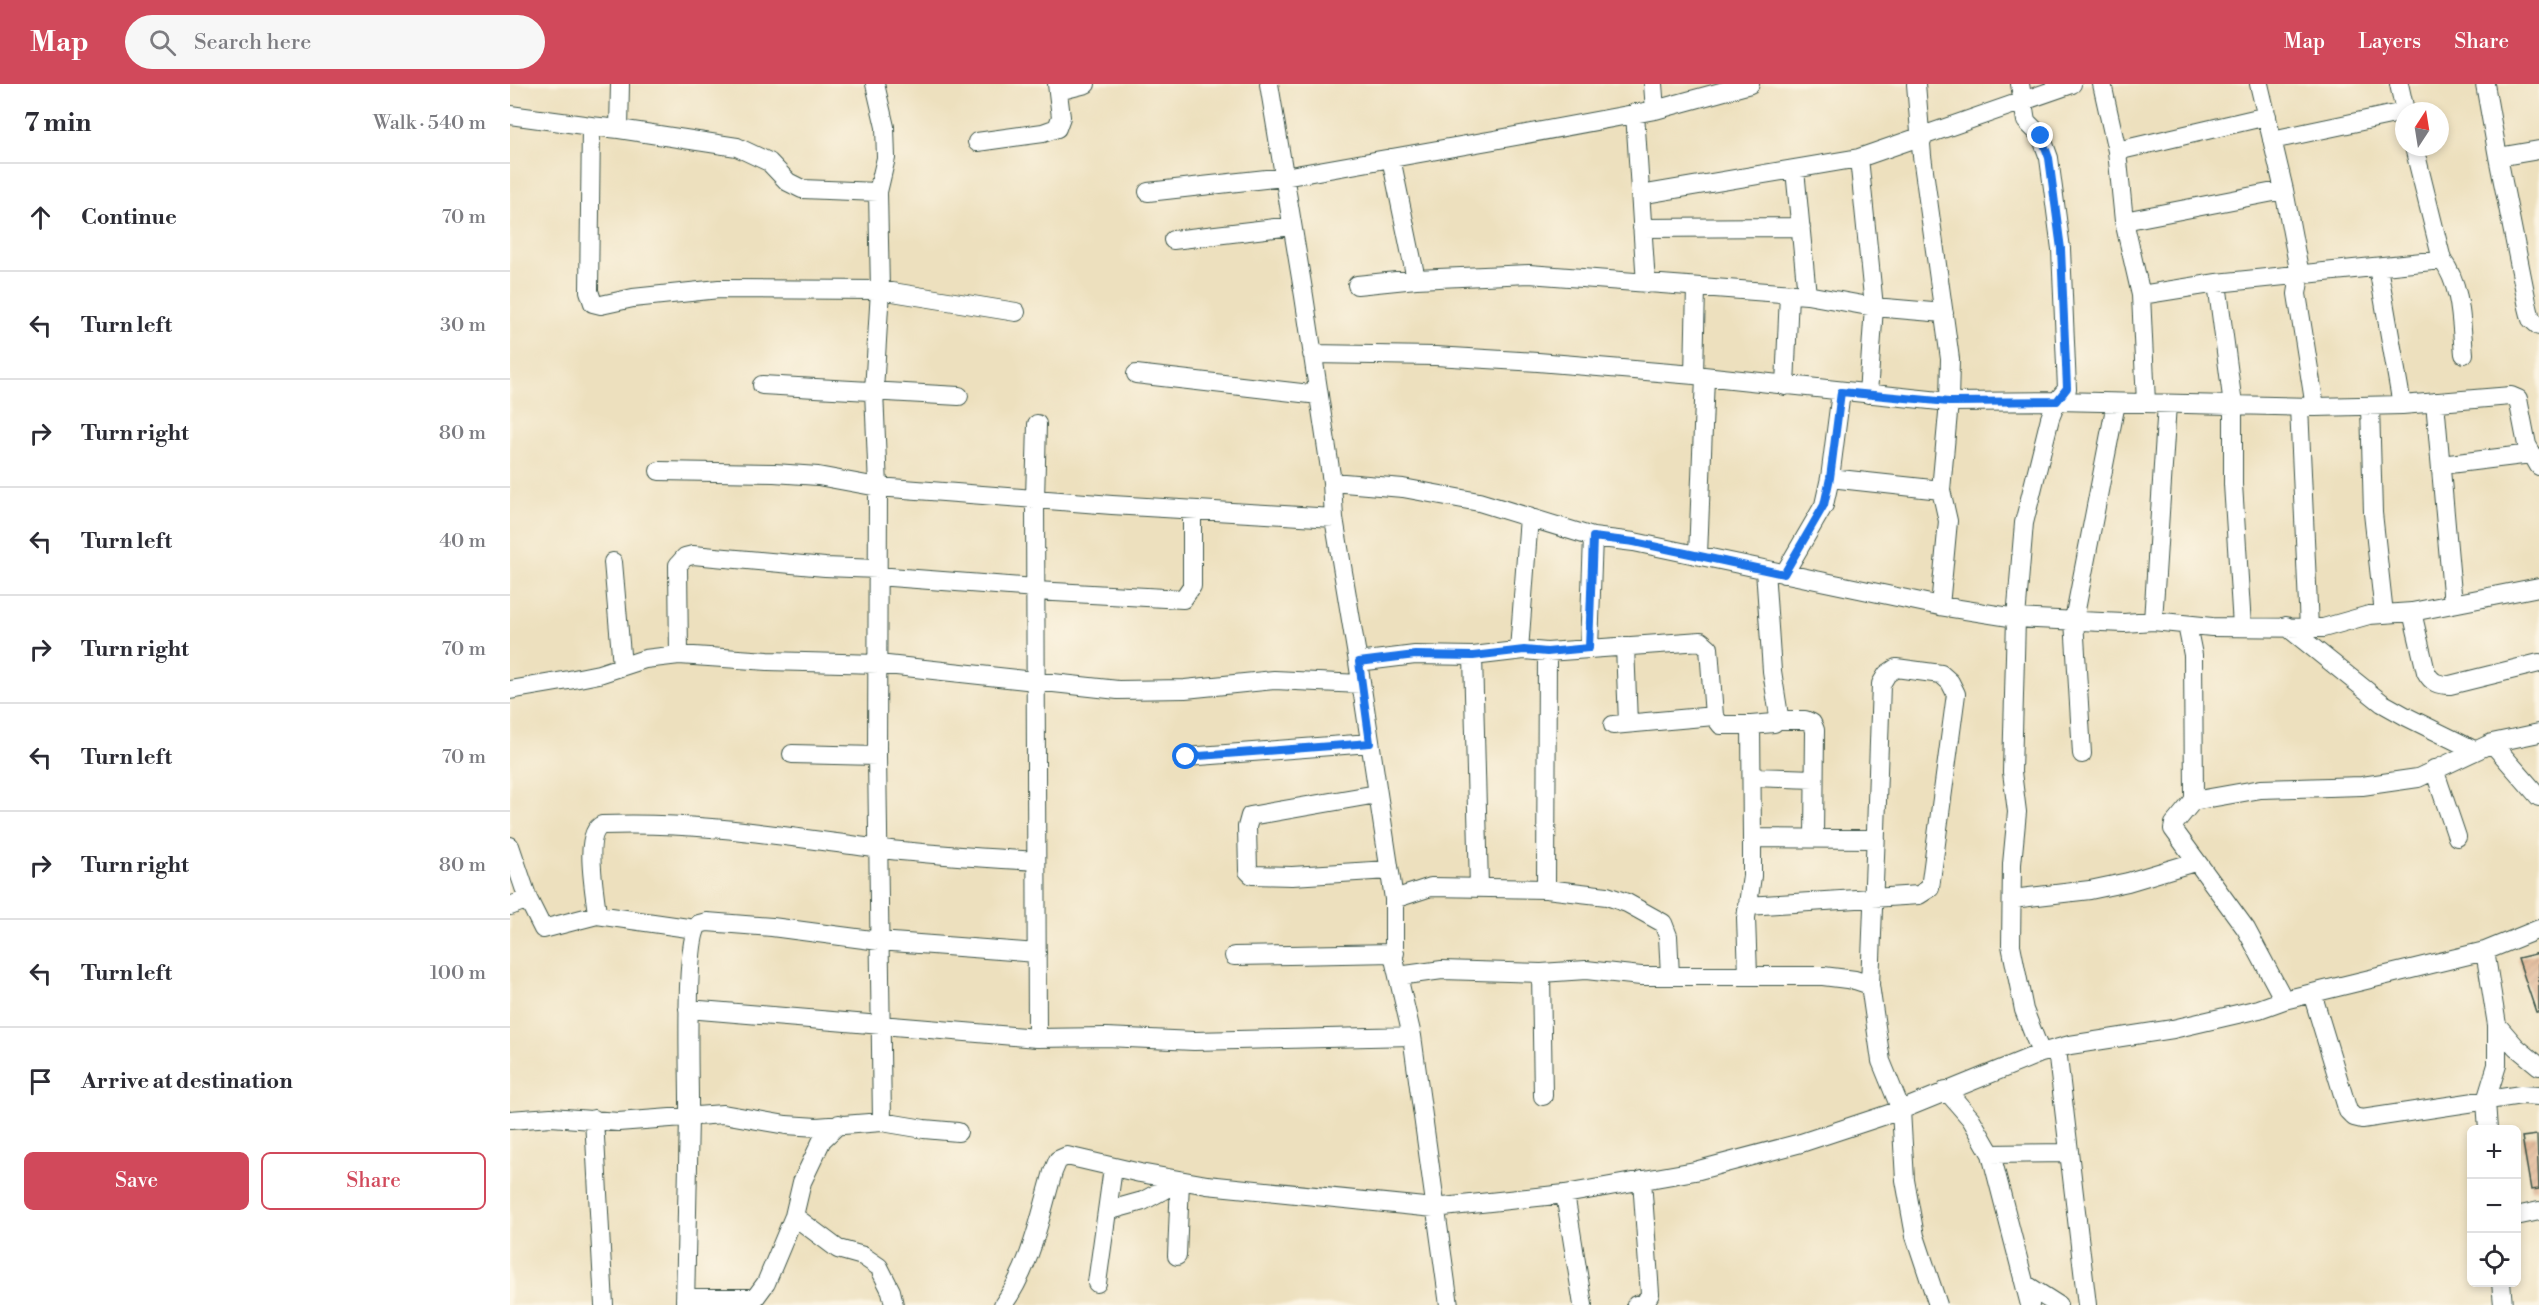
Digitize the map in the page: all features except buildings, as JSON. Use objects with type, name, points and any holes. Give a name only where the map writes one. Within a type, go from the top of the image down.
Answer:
[{"type":"street","points":[[619,129],[620,84]]},
{"type":"street","points":[[875,84],[885,127],[886,158],[878,192],[880,290],[874,390],[878,487],[877,756],[882,1122]]},
{"type":"street","points":[[977,142],[1043,133],[1057,128],[1061,117],[1057,87],[1086,84]]},
{"type":"street","points":[[1269,84],[1319,395],[1332,482],[1334,518],[1359,662],[1360,684],[1394,899],[1395,953],[1398,976],[1412,1036],[1449,1305]]},
{"type":"street","points":[[1653,84],[1655,110]]},
{"type":"street","points":[[1148,192],[1284,177],[1391,158],[1655,110],[1748,84]]},
{"type":"street","points":[[1916,84],[1920,138],[1950,359],[1949,402],[1941,490],[1948,521],[1940,606]]},
{"type":"street","points":[[1640,195],[1859,158],[1920,138],[2021,92],[2072,84]]},
{"type":"street","points":[[2102,84],[2117,151],[2124,221],[2141,296],[2146,403]]},
{"type":"street","points":[[2259,84],[2284,190],[2300,274],[2297,294],[2307,407],[2309,628]]},
{"type":"street","points":[[2399,84],[2403,102]]},
{"type":"street","points":[[2486,84],[2528,307],[2531,319],[2539,326]]},
{"type":"street","points":[[2021,92],[2026,121],[2041,136],[2049,158],[2061,249],[2067,388],[2057,401],[2050,418],[2024,524],[2016,618],[2012,772],[2017,812],[2012,864],[2011,945],[2024,1010],[2049,1051],[2069,1153],[2087,1305]]},
{"type":"street","points":[[1635,113],[1646,284]]},
{"type":"street","points":[[2272,140],[2395,113]]},
{"type":"street","points":[[510,115],[737,147],[769,162],[788,182],[802,189],[878,192]]},
{"type":"street","points":[[2117,151],[2267,116]]},
{"type":"street","points":[[591,126],[589,291],[593,303],[601,305],[633,298],[719,289],[880,290],[1016,312]]},
{"type":"street","points":[[2498,157],[2539,150]]},
{"type":"street","points":[[2416,156],[2442,260],[2452,273],[2458,297],[2464,354]]},
{"type":"street","points":[[1391,158],[1416,279]]},
{"type":"street","points":[[1859,158],[1874,307],[1868,394]]},
{"type":"street","points":[[1795,170],[1807,296]]},
{"type":"street","points":[[2124,221],[2284,190]]},
{"type":"street","points":[[1173,240],[1292,226]]},
{"type":"street","points":[[1642,228],[1801,227]]},
{"type":"street","points":[[2141,296],[2217,283],[2442,260]]},
{"type":"street","points":[[2378,267],[2402,405]]},
{"type":"street","points":[[1357,285],[1416,279],[1529,274],[1789,294],[1874,307],[1944,313]]},
{"type":"street","points":[[2217,283],[2233,405],[2233,484],[2242,626]]},
{"type":"street","points":[[1696,287],[1700,376],[1698,555]]},
{"type":"street","points":[[1785,386],[1789,294]]},
{"type":"street","points":[[1312,354],[1447,357],[1700,376],[1949,402],[2057,401],[2307,407],[2402,405],[2511,396],[2518,399],[2535,460],[2441,465]]},
{"type":"street","points":[[1136,374],[1319,395]]},
{"type":"street","points":[[762,385],[959,396]]},
{"type":"street","points":[[1784,574],[1824,505],[1830,478],[1841,392]]},
{"type":"street","points":[[2435,402],[2453,604]]},
{"type":"street","points":[[2082,754],[2074,620],[2116,403]]},
{"type":"street","points":[[2153,621],[2167,404]]},
{"type":"street","points":[[2370,406],[2373,513],[2384,614]]},
{"type":"street","points":[[1036,1038],[1035,500],[1037,424]]},
{"type":"street","points":[[658,471],[818,476],[878,487],[1035,500],[1334,518]]},
{"type":"street","points":[[1830,478],[1941,490]]},
{"type":"street","points":[[1332,482],[1403,488],[1468,500],[1593,537],[1698,555],[1940,606],[2016,618],[2323,628],[2370,615],[2412,612],[2539,587]]},
{"type":"street","points":[[679,655],[678,565],[685,557],[693,555],[825,567],[1036,590],[1184,599],[1192,586],[1192,510]]},
{"type":"street","points":[[1519,650],[1529,517]]},
{"type":"street","points":[[1589,648],[1593,537]]},
{"type":"street","points":[[613,562],[622,666]]},
{"type":"street","points":[[1765,570],[1778,720]]},
{"type":"street","points":[[2412,612],[2426,672],[2430,679],[2438,685],[2450,685],[2539,663]]},
{"type":"street","points":[[2187,625],[2193,655],[2193,801],[2173,827],[2195,862],[2246,929],[2284,1000]]},
{"type":"street","points":[[2286,626],[2382,703],[2474,750]]},
{"type":"street","points":[[1359,662],[1415,655],[1473,656],[1519,650],[1547,652],[1701,641],[1709,648],[1714,716],[1721,725],[1774,723],[1778,720],[1804,720],[1812,723],[1815,730],[1814,838]]},
{"type":"street","points":[[1625,646],[1620,724],[1714,716]]},
{"type":"street","points":[[1546,889],[1547,652]]},
{"type":"street","points":[[510,690],[569,680],[645,659],[679,655],[768,661],[878,664],[1118,690],[1185,689],[1274,680],[1360,684]]},
{"type":"street","points":[[1473,656],[1479,887]]},
{"type":"street","points":[[1747,906],[1873,897],[1919,895],[1930,888],[1956,694],[1950,682],[1941,674],[1896,668],[1887,674],[1881,684],[1876,839],[1873,897],[1870,985],[1881,1061],[1901,1110],[1905,1180],[1915,1236],[1938,1305]]},
{"type":"street","points":[[1748,975],[1747,906],[1752,876],[1751,725]]},
{"type":"street","points":[[2193,801],[2261,789],[2362,786],[2418,778],[2493,742],[2539,733]]},
{"type":"street","points":[[2493,742],[2539,797]]},
{"type":"street","points":[[1186,757],[1370,743]]},
{"type":"street","points":[[792,753],[877,756]]},
{"type":"street","points":[[2433,769],[2457,837]]},
{"type":"street","points":[[1752,777],[1814,779]]},
{"type":"street","points":[[1377,794],[1250,816],[1246,827],[1248,871],[1252,875],[1292,876],[1389,870]]},
{"type":"street","points":[[597,915],[592,851],[594,832],[602,825],[654,823],[731,828],[935,855],[1036,861]]},
{"type":"street","points":[[1752,838],[1876,839]]},
{"type":"street","points":[[510,846],[528,899],[543,929],[597,915],[694,929]]},
{"type":"street","points":[[2012,899],[2119,884],[2195,862]]},
{"type":"street","points":[[1394,899],[1431,887],[1546,889],[1607,896],[1627,903],[1664,923],[1668,936],[1670,975]]},
{"type":"street","points":[[510,906],[528,899]]},
{"type":"street","points":[[839,1124],[822,1140],[802,1182],[794,1216],[766,1283],[755,1301],[685,1301],[689,1118],[688,1009],[694,929],[699,924],[707,922],[772,927],[879,941],[1037,953]]},
{"type":"street","points":[[1003,1305],[1012,1292],[1029,1254],[1058,1160],[1067,1156],[1179,1181],[1434,1208],[1566,1194],[1695,1171],[1801,1143],[1901,1110],[1946,1090],[2049,1051],[2173,1029],[2259,1009],[2284,1000],[2485,951],[2539,929]]},
{"type":"street","points":[[2485,951],[2497,1025],[2497,1065],[2486,1101],[2488,1125]]},
{"type":"street","points":[[1234,956],[1395,953]]},
{"type":"street","points":[[1398,976],[1442,970],[1540,973],[1587,970],[1641,976],[1823,976],[1855,980],[1870,985]]},
{"type":"street","points":[[1540,973],[1543,1096]]},
{"type":"street","points":[[2312,993],[2348,1111],[2354,1117],[2362,1119],[2521,1095],[2539,1096]]},
{"type":"street","points":[[688,1009],[1036,1038],[1106,1036],[1194,1041],[1412,1036]]},
{"type":"street","points":[[2497,1025],[2516,1047],[2539,1066]]},
{"type":"street","points":[[1946,1090],[1971,1119],[1991,1154],[2030,1305]]},
{"type":"street","points":[[510,1119],[551,1117],[618,1122],[723,1114],[786,1125],[817,1127],[882,1122],[924,1130],[958,1132]]},
{"type":"street","points":[[594,1119],[604,1305]]},
{"type":"street","points":[[1991,1154],[2069,1153]]},
{"type":"street","points":[[1096,1283],[1113,1167]]},
{"type":"street","points":[[1636,1305],[1645,1303],[1650,1294],[1642,1180]]},
{"type":"street","points":[[1107,1211],[1143,1201],[1179,1181]]},
{"type":"street","points":[[1177,1256],[1179,1181]]},
{"type":"street","points":[[1566,1194],[1583,1305]]},
{"type":"street","points":[[2521,1215],[2539,1211]]},
{"type":"street","points":[[794,1216],[838,1249],[863,1256],[879,1267],[891,1291],[894,1305]]},
{"type":"street","points":[[2025,1284],[2058,1305]]},
{"type":"street","points":[[2501,1287],[2503,1305]]},
{"type":"route","points":[[1186,757],[1370,743],[1360,684],[1359,662],[1415,655],[1473,656],[1524,650],[1547,652],[1589,648],[1593,537],[1634,542],[1784,574],[1824,505],[1830,478],[1841,392],[1949,402],[2057,401],[2067,388],[2061,249],[2049,158],[2041,136]]}]
